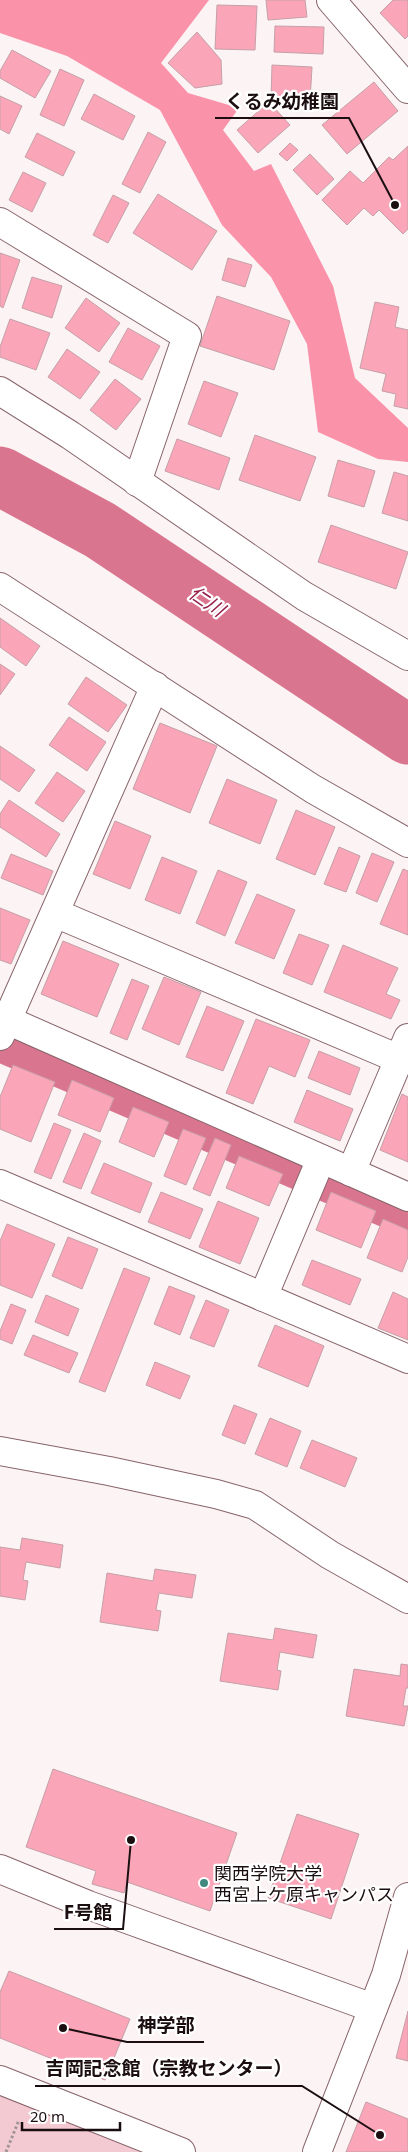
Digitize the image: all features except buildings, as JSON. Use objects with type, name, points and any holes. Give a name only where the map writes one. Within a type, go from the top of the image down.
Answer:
[{"type":"street","points":[[331,0],[408,89]]},
{"type":"street","points":[[0,222],[187,336],[137,482]]},
{"type":"street","points":[[0,392],[70,435],[304,596],[408,656]]},
{"type":"street","points":[[0,587],[313,789],[408,843]]},
{"type":"street","points":[[155,686],[55,913],[2,1024],[408,1197]]},
{"type":"street","points":[[55,913],[403,1048],[351,1172]]},
{"type":"street","points":[[263,1297],[321,1159]]},
{"type":"street","points":[[0,1184],[408,1359]]},
{"type":"street","points":[[0,1451],[109,1471],[216,1494],[255,1505],[330,1555],[408,1599]]},
{"type":"street","points":[[0,1870],[88,1905],[373,2008]]},
{"type":"street","points":[[318,2152],[386,1974],[408,1897]]},
{"type":"street","points":[[0,2080],[181,2152]]},
{"type":"shaded area","points":[[0,0],[209,0],[161,63],[188,93],[239,108],[223,130],[254,171],[271,164],[333,286],[355,378],[408,428],[408,462],[378,459],[318,432],[307,344],[271,277],[222,225],[160,110],[67,56],[0,33]]},
{"type":"shaded area","points":[[0,2095],[149,2152],[0,2152]]},
{"type":"waterway","name":"仁川","points":[[0,476],[100,530],[408,735]]},
{"type":"waterway","points":[[0,1045],[408,1220]]},
{"type":"place","name":"くるみ幼稚園","points":[[395,205]]},
{"type":"place","name":"F号館","points":[[131,1840]]},
{"type":"place","name":"関西学院大学 西宮上ケ原キャンパス","points":[[204,1883]]},
{"type":"place","name":"神学部","points":[[63,2028]]},
{"type":"place","name":"吉岡記念館（宗教センター）","points":[[380,2135]]}]
